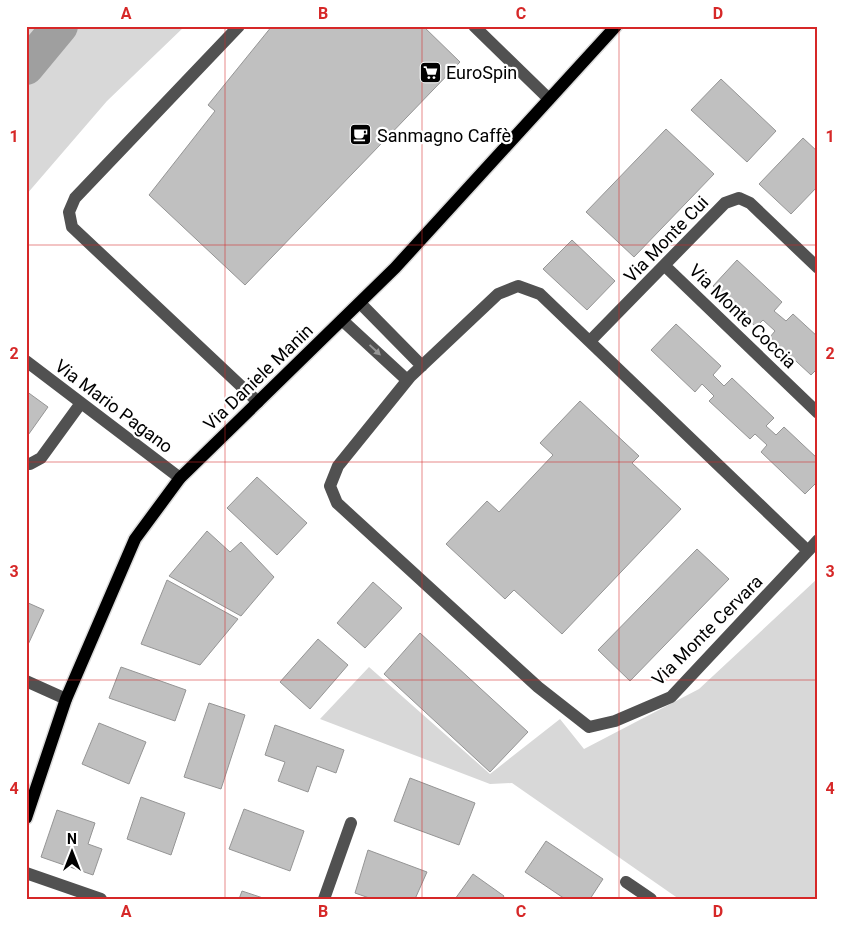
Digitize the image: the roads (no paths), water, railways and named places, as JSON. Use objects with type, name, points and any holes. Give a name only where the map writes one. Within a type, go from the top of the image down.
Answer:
[{"type":"main road","name":"Via Daniele Manin","points":[[26,818],[66,699],[135,539],[180,478],[395,268],[616,26]]},
{"type":"street","points":[[239,26],[76,198],[70,212],[72,227],[258,402]]},
{"type":"street","points":[[474,26],[549,99]]},
{"type":"street","name":"Via Monte Cui","points":[[590,341],[725,203],[739,198],[750,203],[818,268]]},
{"type":"street","name":"Via Monte Coccia","points":[[665,266],[818,413]]},
{"type":"street","name":"Via Monte Cervara","points":[[518,286],[540,294],[808,551],[671,696],[615,721],[589,727],[538,687],[337,503],[330,486],[338,466],[407,380],[422,366],[498,294],[518,286]]},
{"type":"street","points":[[360,302],[422,366]]},
{"type":"street","points":[[342,320],[407,380]]},
{"type":"street","name":"Via Mario Pagano","points":[[26,361],[180,478]]},
{"type":"street","points":[[26,463],[30,464],[41,458],[81,403]]},
{"type":"street","points":[[808,551],[818,540]]},
{"type":"street","points":[[26,681],[66,699]]},
{"type":"street","points":[[324,899],[351,823]]},
{"type":"street","points":[[26,873],[101,899]]},
{"type":"street","points":[[626,882],[651,899]]},
{"type":"waterway","points":[[26,67],[60,26]]},
{"type":"place","name":"EuroSpin","points":[[430,72]]},
{"type":"place","name":"Sanmagno Caffè","points":[[361,135]]}]
